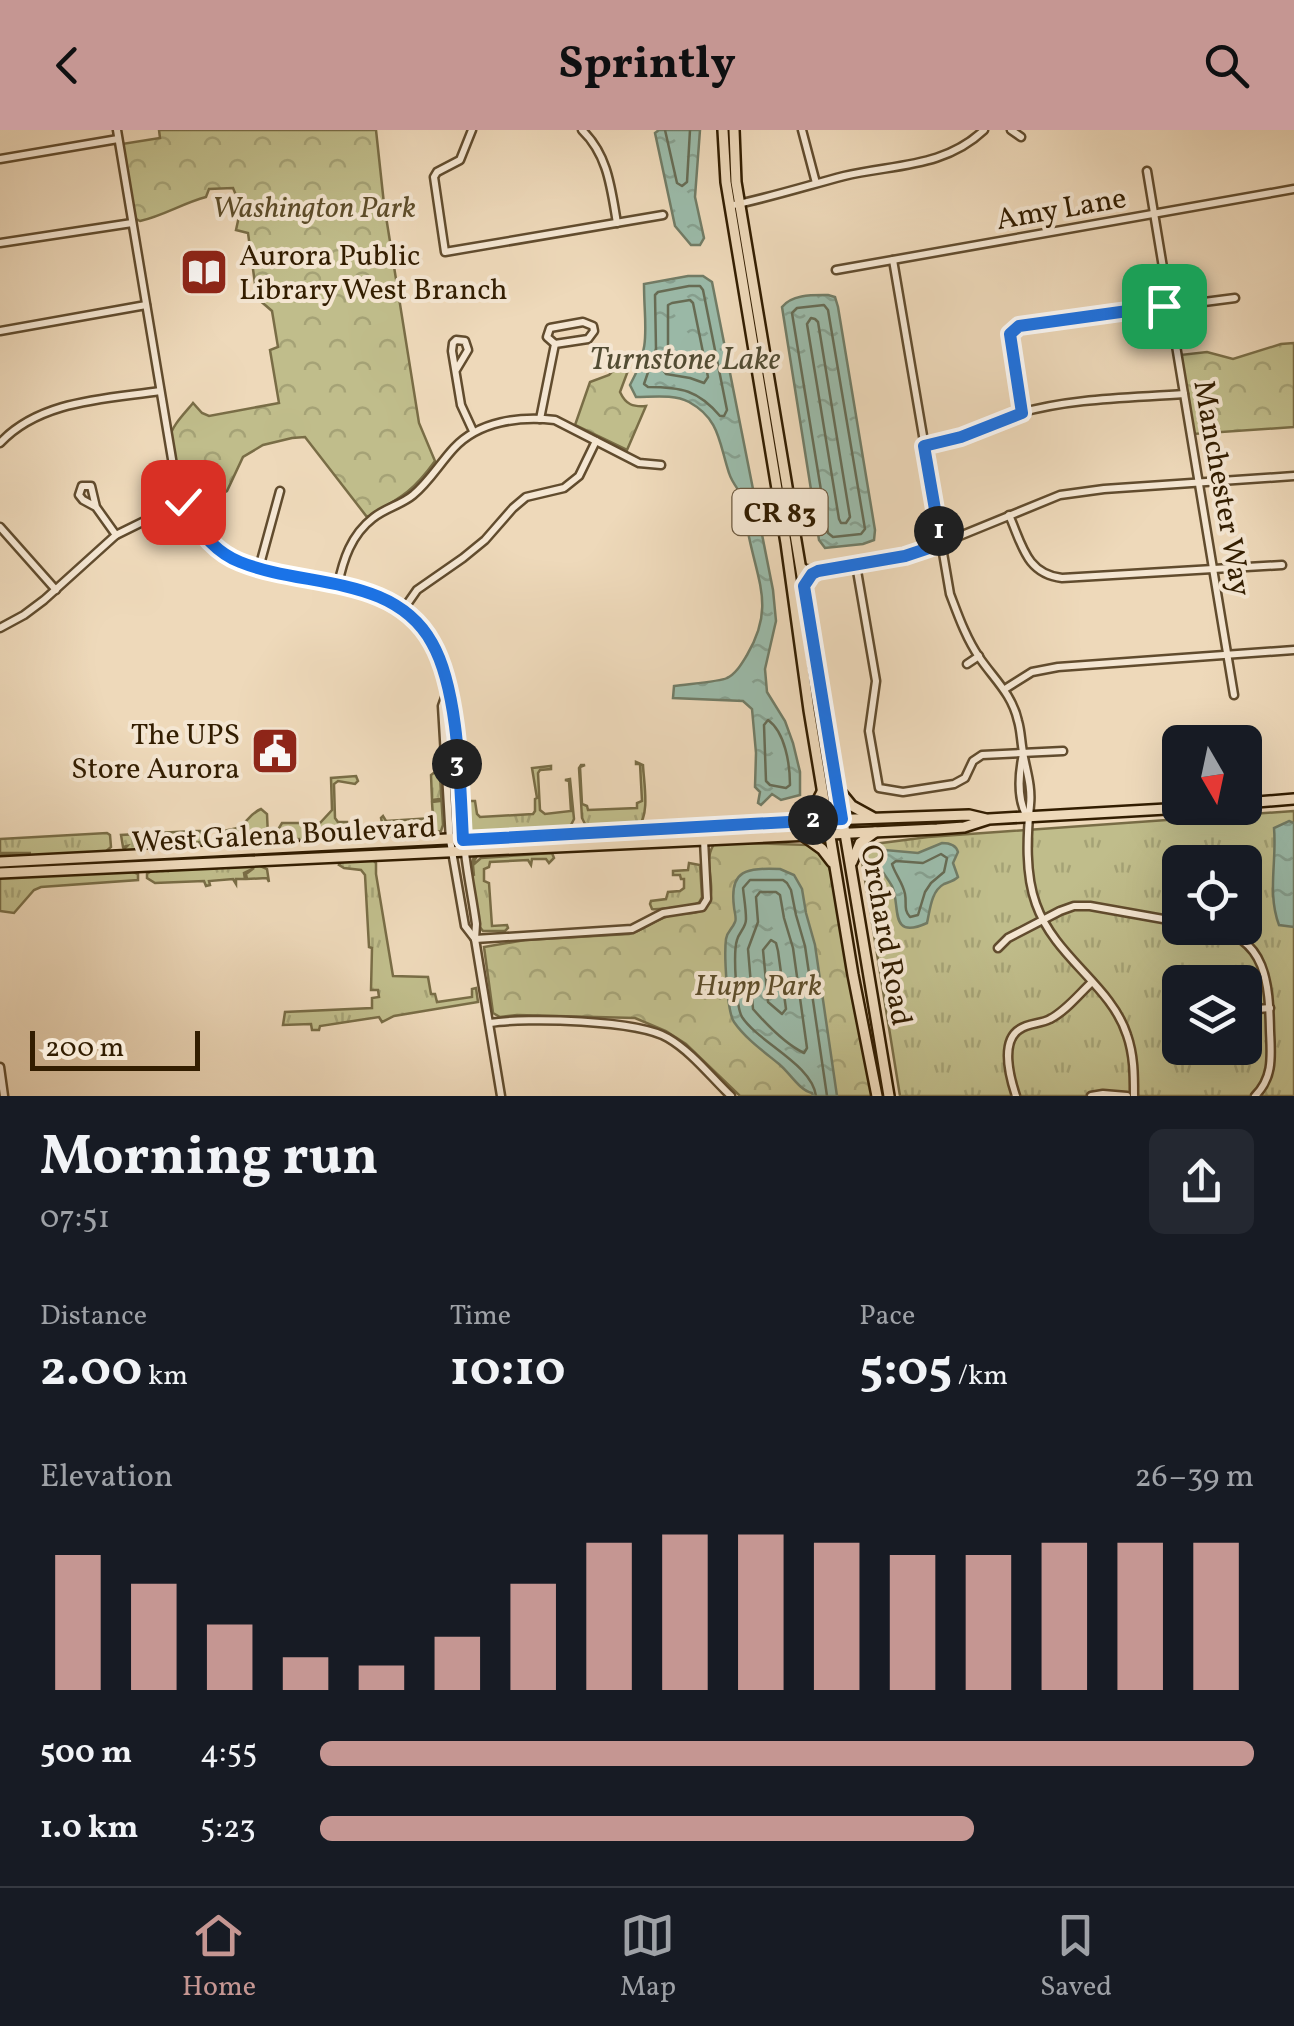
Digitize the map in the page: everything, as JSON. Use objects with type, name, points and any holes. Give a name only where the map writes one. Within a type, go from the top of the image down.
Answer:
[{"type":"main road","name":"Orchard Road","points":[[723,130],[809,710],[877,1096]]},
{"type":"main road","name":"Orchard Road","points":[[734,130],[734,204],[804,586],[889,1096]]},
{"type":"main road","points":[[837,786],[852,806],[874,818]]},
{"type":"main road","points":[[798,821],[814,810],[823,790]]},
{"type":"main road","points":[[1262,802],[1294,799]]},
{"type":"main road","name":"West Galena Boulevard","points":[[464,845],[798,821],[969,815],[989,819],[1162,809]]},
{"type":"main road","name":"West Galena Boulevard","points":[[0,862],[844,834],[964,827],[989,819]]},
{"type":"main road","points":[[672,840],[708,826]]},
{"type":"main road","points":[[850,869],[860,843],[876,832]]},
{"type":"main road","points":[[801,834],[822,849],[836,868]]},
{"type":"main road","name":"West Galena Boulevard","points":[[0,873],[450,845]]},
{"type":"main road","points":[[58,870],[110,862],[116,856]]},
{"type":"street","points":[[472,130],[460,160],[434,177],[445,252],[663,215]]},
{"type":"street","points":[[582,130],[606,166],[617,222]]},
{"type":"street","points":[[802,130],[816,184]]},
{"type":"street","points":[[734,204],[929,161],[951,154],[984,130]]},
{"type":"street","points":[[1012,130],[1021,137]]},
{"type":"street","points":[[0,159],[118,135],[175,473],[183,502],[197,526],[231,558],[383,597],[416,620],[432,642],[453,708],[475,939],[500,1096]]},
{"type":"street","name":"Manchester Way","points":[[1147,171],[1234,695]]},
{"type":"street","name":"Amy Lane","points":[[836,270],[1294,189]]},
{"type":"street","points":[[0,244],[132,222]]},
{"type":"street","points":[[893,260],[950,594],[978,656],[1005,688],[1018,719],[1028,771],[1027,817],[1034,899],[1061,949],[1113,1006],[1127,1032],[1134,1062],[1131,1096],[1091,1096]]},
{"type":"street","points":[[1022,413],[1010,334],[1019,326],[1234,298]]},
{"type":"street","points":[[0,331],[146,304]]},
{"type":"street","points":[[584,322],[593,326],[588,339],[555,344],[547,337],[550,328],[584,322]]},
{"type":"street","points":[[540,418],[555,344]]},
{"type":"street","points":[[456,370],[461,405],[474,432]]},
{"type":"street","points":[[1,441],[45,412],[160,392]]},
{"type":"street","points":[[924,446],[961,437],[1022,413],[1078,403],[1184,394]]},
{"type":"street","points":[[338,585],[344,557],[357,534],[372,518],[412,496],[456,446],[474,432],[502,422],[555,420],[639,463],[662,466]]},
{"type":"street","points":[[403,610],[417,590],[485,540],[526,498],[564,488],[578,476],[596,442]]},
{"type":"street","points":[[800,565],[818,571],[905,556],[1045,499],[1076,492],[1294,476]]},
{"type":"street","points":[[260,568],[280,491]]},
{"type":"street","points":[[0,628],[56,590],[116,534],[183,502]]},
{"type":"street","points":[[96,506],[116,534]]},
{"type":"street","points":[[1009,515],[1032,565],[1050,577],[1282,565]]},
{"type":"street","points":[[0,527],[56,590]]},
{"type":"street","points":[[856,565],[876,681],[869,731],[880,788],[903,792],[954,784],[965,778],[973,761],[982,755],[1063,751]]},
{"type":"street","points":[[804,586],[818,571]]},
{"type":"street","points":[[1005,688],[1032,672],[1048,668],[1294,650]]},
{"type":"street","points":[[967,664],[978,656]]},
{"type":"street","points":[[447,691],[442,706],[450,845],[465,926],[475,939]]},
{"type":"street","points":[[475,939],[632,930],[663,913],[698,908],[707,898],[704,839]]},
{"type":"street","points":[[998,948],[1008,938],[1074,906],[1162,919]]},
{"type":"street","points":[[1248,945],[1263,966],[1270,1008],[1272,1064],[1268,1081],[1258,1096]]},
{"type":"street","points":[[1016,1096],[1008,1052],[1010,1040],[1018,1029],[1058,1014],[1092,982]]},
{"type":"street","points":[[1262,1009],[1270,1008]]},
{"type":"street","points":[[490,1023],[516,1020],[658,1032],[676,1043],[728,1093],[718,1096]]},
{"type":"street","points":[[0,1066],[4,1096]]},
{"type":"green space","name":"Washington Park","points":[[159,130],[376,130],[419,423],[435,461],[412,488],[367,517],[305,437],[263,445],[243,457],[227,491],[190,510],[172,454],[173,429],[193,403],[209,416],[279,403],[270,350],[278,347],[272,311],[257,298],[248,233],[236,230],[241,207],[233,188],[209,189],[206,197],[148,219],[134,218],[122,144],[160,138]]},
{"type":"green space","points":[[739,220],[826,745],[809,690]]},
{"type":"green space","points":[[1294,343],[1294,427],[1193,434],[1180,355],[1207,352],[1233,359]]},
{"type":"green space","points":[[618,366],[629,368],[622,396],[630,404],[646,406],[627,450],[575,425],[590,382],[609,375]]},
{"type":"green space","points":[[636,762],[643,765],[645,799],[638,827],[586,826],[589,825],[582,818],[579,768],[581,765],[585,765],[580,767],[582,804],[588,810],[637,808],[642,801],[640,764]]},
{"type":"green space","points":[[551,766],[538,773],[540,810],[545,814],[571,811],[569,781],[565,780],[570,779],[574,819],[569,829],[475,835],[469,829],[464,804],[467,801],[475,801],[480,817],[533,814],[537,798],[532,768]]},
{"type":"green space","points":[[435,772],[440,776],[441,831],[435,832],[435,836],[392,838],[384,830],[383,816],[386,821],[433,818],[432,802],[440,801],[432,800],[431,775]]},
{"type":"green space","points":[[356,776],[355,784],[334,784],[335,818],[347,822],[348,838],[371,839],[299,844],[299,839],[282,840],[282,823],[320,823],[332,810],[331,778]]},
{"type":"green space","points":[[261,809],[267,814],[268,836],[262,845],[229,847],[222,843],[240,843],[221,841],[220,833],[239,827]]},
{"type":"green space","points":[[1294,811],[1294,1096],[900,1096],[862,861],[874,844],[1162,820],[1162,825],[1262,825],[1262,813]]},
{"type":"green space","points":[[200,831],[203,842],[189,843],[202,844],[195,849],[131,852],[124,849],[127,846],[123,847],[121,835]]},
{"type":"green space","points":[[107,833],[111,847],[104,853],[0,858],[31,853],[0,853],[0,839]]},
{"type":"green space","name":"Hupp Park","points":[[716,842],[809,845],[826,861],[834,883],[872,1096],[740,1096],[686,1044],[635,1018],[500,1017],[493,1013],[484,947],[525,940],[629,934],[666,917],[701,910],[711,896],[709,856]]},
{"type":"green space","points":[[552,853],[554,858],[549,863],[546,859],[532,859],[531,865],[528,860],[490,862],[484,869],[484,881],[489,883],[492,926],[508,928],[483,931],[470,868],[474,857],[472,864],[474,876],[473,865],[481,858]]},
{"type":"green space","points":[[372,859],[376,863],[393,976],[428,977],[437,1002],[472,997],[472,989],[476,988],[478,1002],[394,1016],[382,1022],[379,1017],[320,1026],[319,1030],[312,1030],[311,1024],[283,1025],[285,1012],[372,1008],[372,998],[379,997],[378,990],[371,990],[372,948],[365,875],[361,870],[339,865],[343,860]]},
{"type":"green space","points":[[689,863],[700,865],[699,902],[652,909],[651,901],[666,899],[668,892],[684,888],[684,879],[673,875],[673,871],[688,870]]},
{"type":"green space","points":[[256,864],[267,869],[269,882],[267,878],[247,879],[246,874],[254,868],[244,873],[245,879],[236,879],[236,884],[233,879],[209,881],[206,886],[204,881],[155,883],[147,878],[154,869]]},
{"type":"green space","points":[[129,870],[138,874],[138,880],[41,887],[14,913],[0,911],[0,876]]},
{"type":"water","points":[[700,130],[695,197],[704,238],[700,245],[691,245],[675,226],[655,133]]},
{"type":"water","name":"Turnstone Lake","points":[[703,276],[712,282],[773,590],[776,621],[765,669],[767,692],[785,721],[800,772],[800,795],[781,800],[772,794],[761,805],[760,792],[755,787],[752,709],[743,701],[673,698],[674,686],[717,681],[733,674],[755,639],[762,610],[746,504],[730,477],[713,424],[683,399],[636,397],[630,385],[644,347],[644,284]]},
{"type":"water","points":[[797,297],[835,297],[838,307],[875,530],[874,540],[863,544],[825,548],[819,540],[782,307]]},
{"type":"water","points":[[1289,821],[1294,823],[1294,927],[1279,925],[1273,889],[1274,828]]},
{"type":"water","points":[[942,843],[952,845],[958,852],[953,863],[958,877],[936,891],[927,923],[906,927],[898,918],[892,886],[878,857],[885,850],[918,853]]},
{"type":"water","points":[[780,869],[794,875],[802,889],[815,945],[837,1096],[813,1096],[743,1033],[732,1016],[725,946],[727,934],[736,921],[734,885],[743,873]]},
{"type":"place","name":"Aurora Public Library West Branch","points":[[204,272]]},
{"type":"place","name":"The UPS Store Aurora","points":[[275,751]]},
{"type":"route","points":[[183,502],[208,540],[231,558],[383,597],[416,620],[438,654],[453,708],[463,840],[842,819],[804,586],[808,579],[818,571],[905,556],[941,544],[924,446],[961,437],[1022,413],[1010,334],[1019,326],[1164,306]]}]
